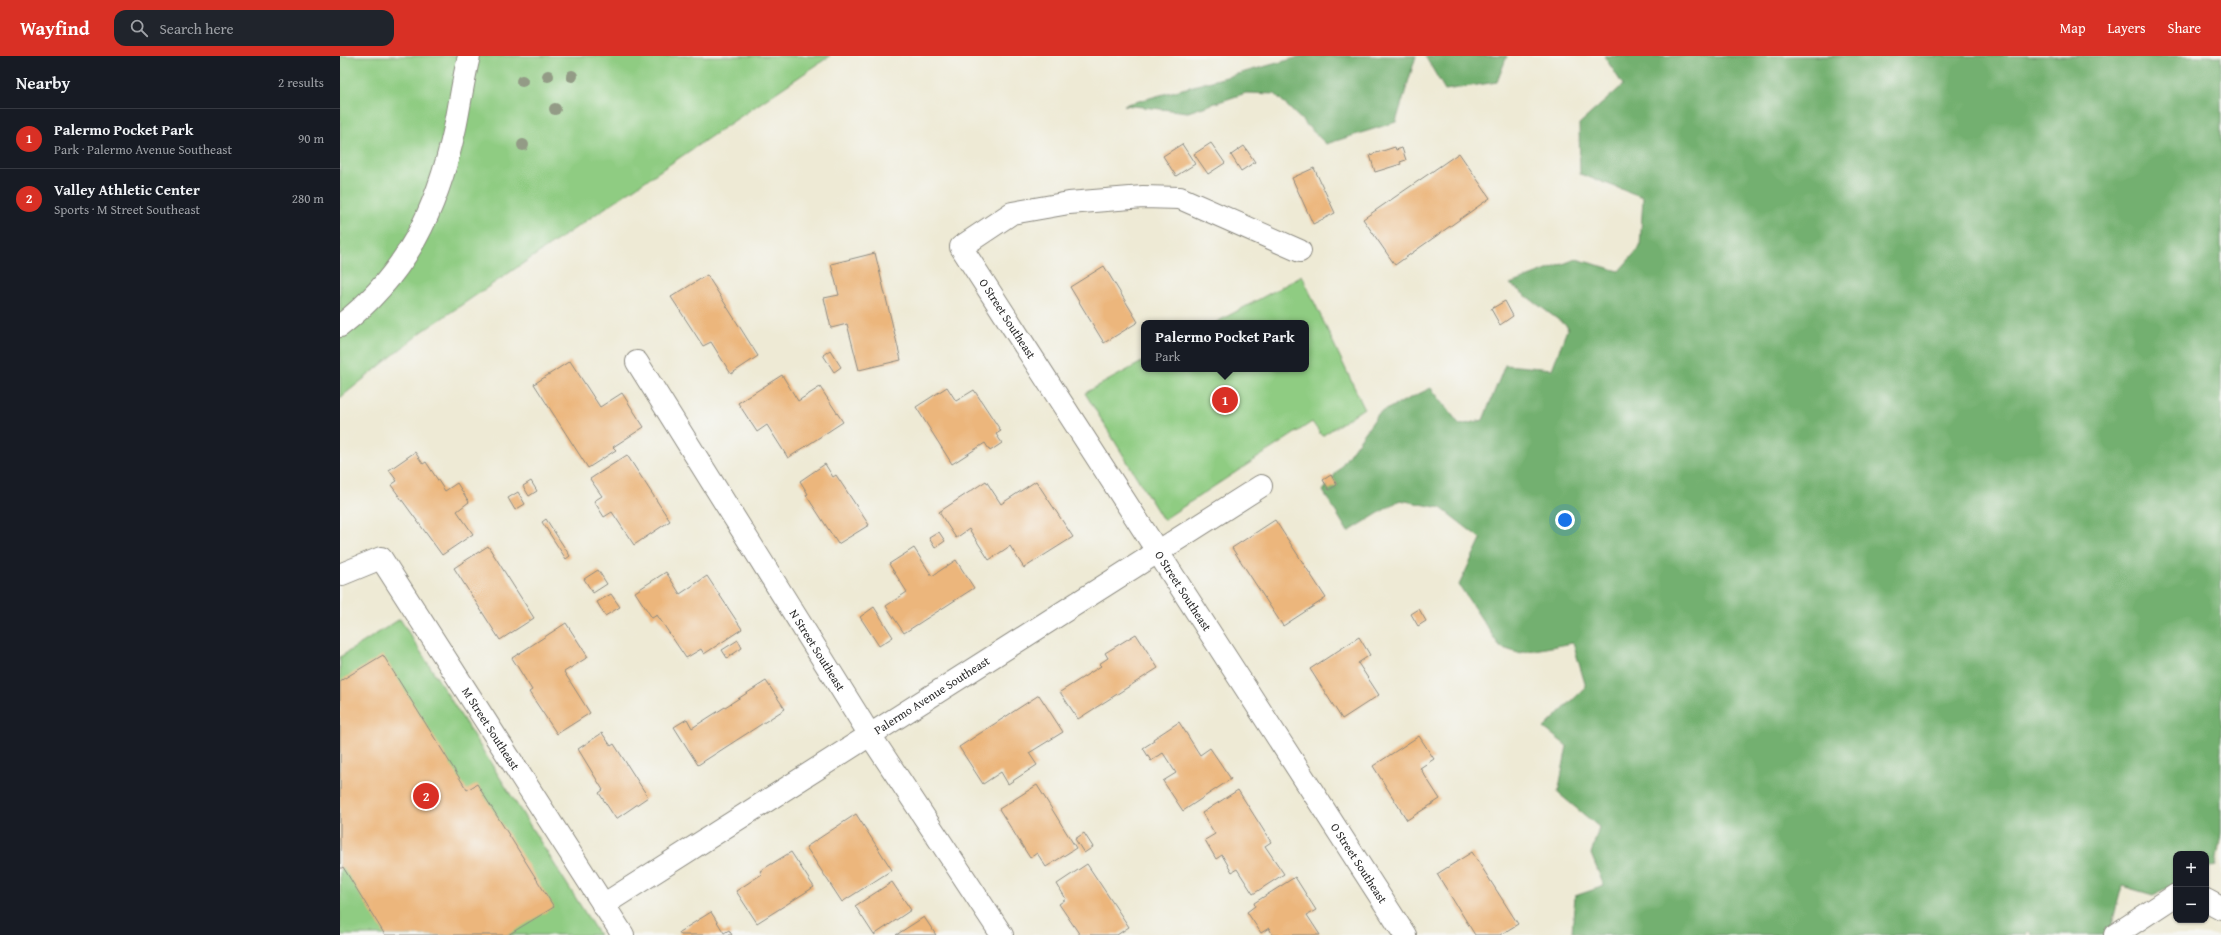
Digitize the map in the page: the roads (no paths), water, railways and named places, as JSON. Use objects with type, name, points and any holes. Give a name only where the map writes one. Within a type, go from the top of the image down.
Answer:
[{"type":"street","points":[[340,326],[373,298],[390,279],[421,229],[432,207],[449,151],[469,56]]},
{"type":"street","name":"O Street Southeast","points":[[1300,251],[1180,198],[1143,197],[1069,202],[1012,213],[961,247],[1405,935]]},
{"type":"street","name":"N Street Southeast","points":[[637,362],[870,735],[1002,935]]},
{"type":"street","name":"Palermo Avenue Southeast","points":[[603,905],[1261,486]]},
{"type":"street","name":"M Street Southeast","points":[[342,574],[381,558],[623,935]]},
{"type":"street","points":[[2115,935],[2173,897]]},
{"type":"street","points":[[2209,902],[2221,908]]},
{"type":"place","name":"Palermo Pocket Park","points":[[1225,400]]},
{"type":"place","name":"Valley Athletic Center","points":[[426,796]]}]
